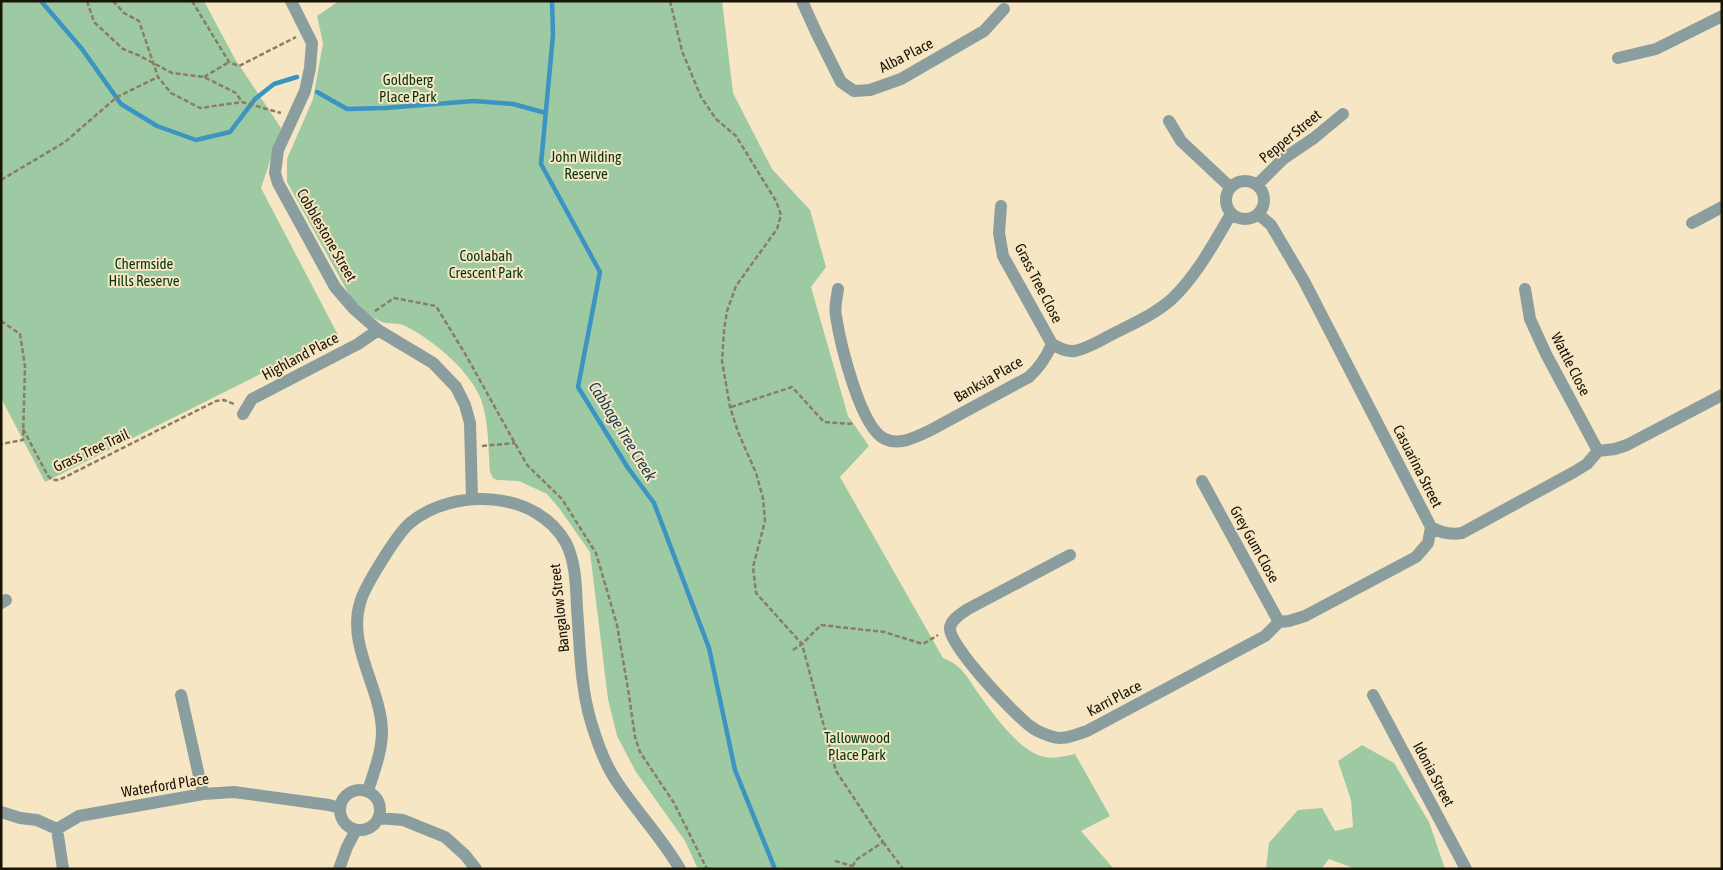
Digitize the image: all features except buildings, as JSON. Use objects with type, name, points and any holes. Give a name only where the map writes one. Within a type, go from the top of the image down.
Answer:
[{"type":"street","name":"Cobblestone Street","points":[[291,1],[312,43],[310,68],[305,91],[278,150],[275,173],[278,183],[335,287],[378,330],[433,363],[456,387],[465,405],[470,423],[472,499]]},
{"type":"street","name":"Alba Place","points":[[802,1],[841,82],[854,91],[870,90],[901,79],[984,31],[1004,9]]},
{"type":"street","points":[[1618,58],[1656,49],[1722,16]]},
{"type":"street","name":"Pepper Street","points":[[1257,185],[1283,159],[1314,138],[1343,114]]},
{"type":"street","points":[[1170,122],[1181,141],[1230,187]]},
{"type":"street","points":[[1243,180],[1248,180],[1257,185],[1263,192],[1264,201],[1258,214],[1244,219],[1231,214],[1225,200],[1230,187],[1243,180]]},
{"type":"street","name":"Grass Tree Close","points":[[1001,206],[999,233],[1003,256],[1052,344]]},
{"type":"street","points":[[1692,223],[1722,207]]},
{"type":"street","points":[[1052,344],[1062,350],[1074,351],[1098,341],[1156,311],[1171,300],[1183,287],[1208,254],[1231,214]]},
{"type":"street","name":"Casuarina Street","points":[[1258,214],[1271,226],[1304,281],[1431,527],[1438,532],[1462,533],[1574,472],[1587,464],[1598,451]]},
{"type":"street","name":"Banksia Place","points":[[838,289],[835,314],[851,380],[867,416],[883,439],[896,442],[929,431],[1029,376],[1039,368],[1052,344]]},
{"type":"street","name":"Wattle Close","points":[[1525,289],[1530,319],[1546,354],[1598,451]]},
{"type":"street","name":"Highland Place","points":[[244,411],[252,399],[358,344],[378,330]]},
{"type":"street","points":[[1598,451],[1627,445],[1722,395]]},
{"type":"street","name":"Grey Gum Close","points":[[1202,481],[1279,622]]},
{"type":"street","name":"Bangalow Street","points":[[368,791],[380,752],[382,730],[379,707],[358,639],[356,621],[360,601],[380,565],[403,530],[410,523],[437,508],[454,502],[472,499],[516,504],[529,509],[552,525],[566,544],[575,573],[582,676],[591,722],[602,753],[616,782],[647,821],[680,869]]},
{"type":"street","name":"Karri Place","points":[[950,628],[951,635],[990,687],[1030,726],[1050,736],[1065,739],[1087,731],[1249,645],[1265,636],[1279,622],[1305,616],[1416,557],[1428,543],[1431,527]]},
{"type":"street","points":[[950,628],[955,618],[968,609],[1070,554]]},
{"type":"street","points":[[181,695],[202,794]]},
{"type":"street","name":"Idonia Street","points":[[1373,696],[1466,869]]},
{"type":"street","points":[[356,790],[368,791],[378,799],[380,806],[379,818],[369,828],[356,830],[346,824],[340,814],[340,808],[345,796],[350,792],[356,790]]},
{"type":"street","name":"Waterford Place","points":[[57,829],[79,816],[202,794],[234,792],[255,794],[340,808]]},
{"type":"street","points":[[1,812],[20,818],[36,820],[57,829],[63,869]]},
{"type":"street","points":[[379,818],[403,820],[445,836],[464,854],[476,869]]},
{"type":"street","points":[[339,869],[356,830]]},
{"type":"path","points":[[87,1],[94,22],[123,49],[172,73],[204,77],[236,94],[242,102]]},
{"type":"path","points":[[113,1],[124,13],[139,21],[158,77],[171,93],[200,108],[242,102],[292,116]]},
{"type":"path","points":[[192,1],[229,62],[239,66],[306,32]]},
{"type":"path","points":[[670,1],[682,51],[701,97],[716,119],[736,136],[776,201],[781,215],[777,229],[736,286],[726,311],[722,361],[730,407],[738,432],[756,473],[763,498],[765,521],[753,567],[756,593],[802,644],[836,771],[903,869]]},
{"type":"path","points":[[204,77],[229,62]]},
{"type":"path","points":[[1,180],[65,142],[117,97],[158,77]]},
{"type":"path","points":[[364,318],[394,298],[436,306]]},
{"type":"path","name":"Grass Tree Trail","points":[[1,321],[20,334],[25,366],[23,429],[52,480],[59,480],[216,401],[224,400],[244,411]]},
{"type":"path","points":[[730,407],[792,387],[824,422],[850,424],[867,416]]},
{"type":"path","points":[[1,444],[23,440],[23,429]]},
{"type":"path","points":[[484,446],[515,443]]},
{"type":"path","points":[[793,650],[802,644],[821,625],[884,632],[923,644],[950,628]]},
{"type":"path","points":[[835,861],[852,868],[856,860],[883,842]]},
{"type":"green space","name":"Chermside Hills Reserve","points":[[1,1],[204,1],[235,59],[281,128],[261,188],[338,335],[45,482],[1,398]]},
{"type":"green space","name":"Tallowwood Place Park","points":[[339,1],[722,1],[733,93],[772,169],[810,210],[826,267],[811,287],[848,416],[869,446],[840,477],[943,658],[962,671],[1005,728],[1022,745],[1032,752],[1050,758],[1075,754],[1110,816],[1081,831],[1114,869],[698,869],[685,841],[636,772],[617,736],[608,699],[590,552],[547,494],[519,481],[497,480],[493,478],[490,472],[485,415],[480,397],[474,386],[447,355],[425,337],[403,325],[386,323],[376,319],[351,298],[287,182],[287,159],[313,99],[323,43],[317,16]]},
{"type":"green space","points":[[1362,745],[1394,763],[1429,822],[1445,869],[1356,869],[1329,859],[1321,869],[1266,869],[1269,843],[1298,810],[1322,808],[1335,831],[1353,827],[1351,800],[1338,761]]},
{"type":"waterway","points":[[41,1],[82,49],[121,104],[157,126],[196,140],[230,132],[255,99],[274,84],[297,77]]},
{"type":"waterway","name":"Cabbage Tree Creek","points":[[552,1],[553,35],[541,164],[600,272],[578,387],[628,468],[654,503],[709,648],[735,770],[775,869]]},
{"type":"waterway","points":[[317,92],[347,109],[474,101],[513,104],[546,113]]},
{"type":"park label","name":"Goldberg Place Park","points":[[408,88]]},
{"type":"park label","name":"John Wilding Reserve","points":[[586,164]]},
{"type":"park label","name":"Coolabah Crescent Park","points":[[486,264]]}]
